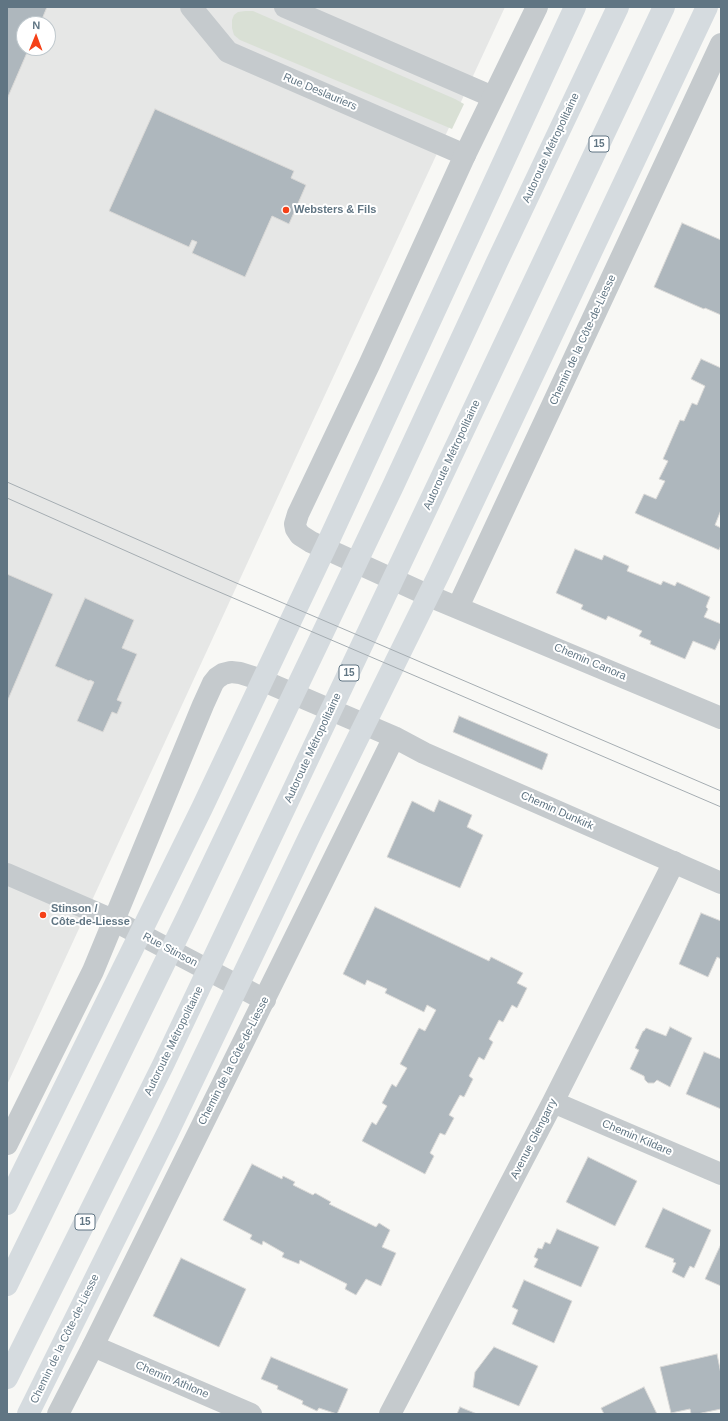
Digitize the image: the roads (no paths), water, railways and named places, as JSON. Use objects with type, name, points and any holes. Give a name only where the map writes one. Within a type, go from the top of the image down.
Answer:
[{"type":"main road","points":[[7,1204],[215,780],[328,542],[575,7]]},
{"type":"main road","name":"Autoroute Métropolitaine","points":[[7,1285],[125,1046],[389,493],[496,262],[618,7]]},
{"type":"main road","name":"Autoroute Métropolitaine","points":[[7,1378],[163,1065],[664,7]]},
{"type":"main road","name":"Chemin de la Côte-de-Liesse","points":[[28,1414],[168,1132],[308,840],[439,574],[707,7]]},
{"type":"street","name":"Rue Deslauriers","points":[[191,7],[228,52],[466,155]]},
{"type":"street","points":[[285,7],[493,97]]},
{"type":"street","points":[[458,607],[311,542],[300,535],[295,524],[298,514],[380,343],[493,97],[537,7]]},
{"type":"street","name":"Chemin de la Côte-de-Liesse","points":[[458,607],[721,44]]},
{"type":"street","name":"Chemin Canora","points":[[458,607],[721,718]]},
{"type":"street","points":[[7,1144],[90,978],[210,687],[217,678],[223,674],[231,672],[250,675],[394,737]]},
{"type":"street","name":"Chemin de la Côte-de-Liesse","points":[[58,1414],[265,1000],[394,737]]},
{"type":"street","name":"Chemin Dunkirk","points":[[394,737],[431,756],[721,883]]},
{"type":"street","name":"Avenue Glengarry","points":[[390,1414],[553,1102],[674,862]]},
{"type":"street","name":"Rue Stinson","points":[[7,874],[114,920],[265,1000]]},
{"type":"street","name":"Chemin Kildare","points":[[553,1102],[721,1174]]},
{"type":"street","name":"Chemin Athlone","points":[[93,1346],[251,1414]]},
{"type":"tram line","points":[[7,482],[234,582],[721,791]]},
{"type":"tram line","points":[[7,498],[189,579],[721,807]]},
{"type":"place","name":"Websters & Fils","points":[[286,210]]},
{"type":"place","name":"Stinson / Côte-de-Liesse","points":[[43,915]]}]
